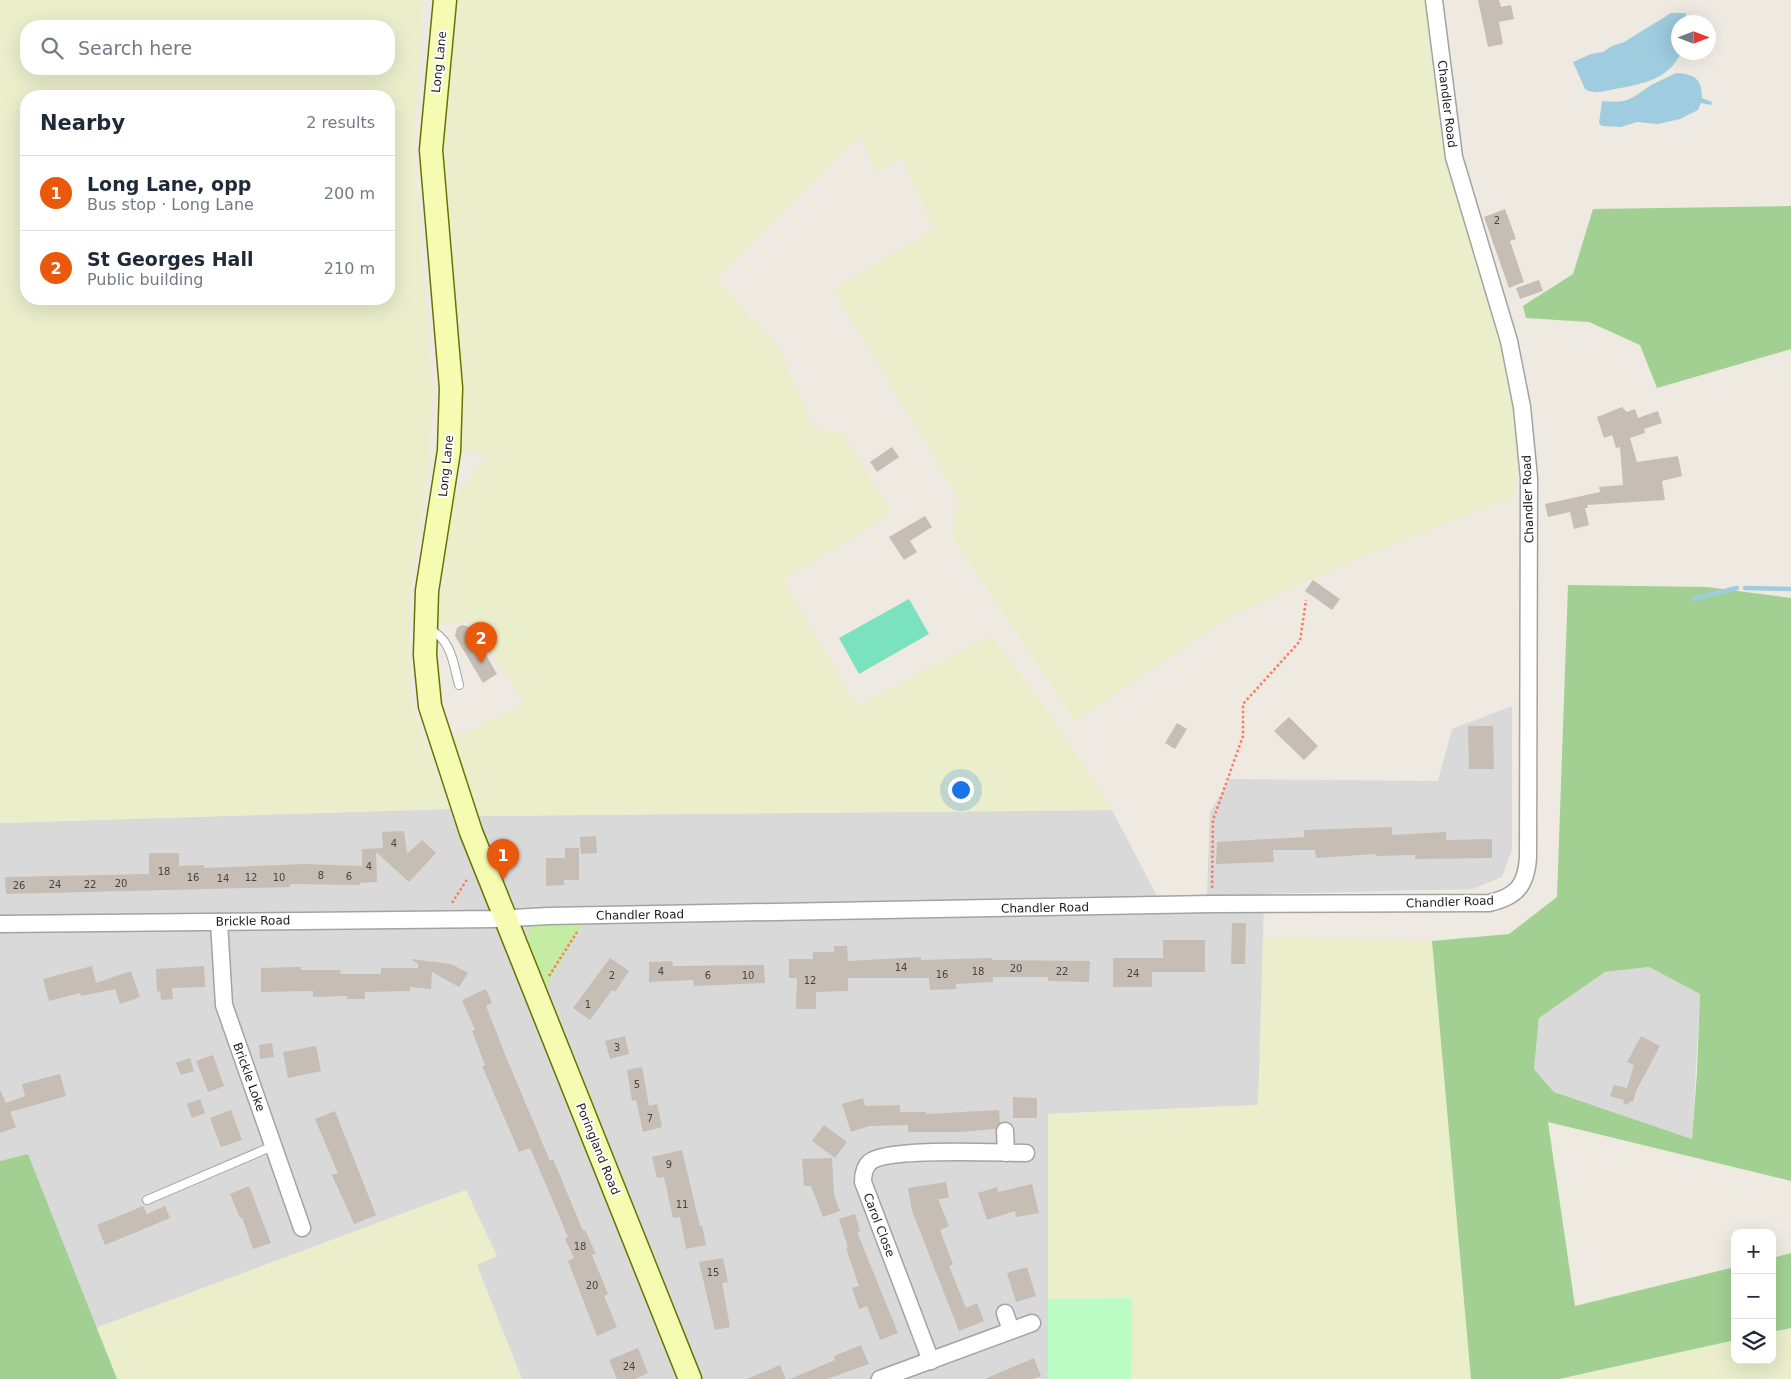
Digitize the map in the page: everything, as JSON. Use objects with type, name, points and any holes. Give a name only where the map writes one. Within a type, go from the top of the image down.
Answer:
[{"type":"street","name":"Long Lane","points":[[445,0],[431,150],[451,388],[449,451],[428,591],[425,655],[430,706],[481,858],[506,918]]},
{"type":"street","name":"Chandler Road","points":[[506,918],[1212,904],[1489,903],[1502,900],[1513,894],[1521,886],[1527,875],[1529,478],[1522,407],[1509,342],[1454,157],[1434,0]]},
{"type":"street","name":"Brickle Road","points":[[0,924],[506,918]]},
{"type":"street","name":"Poringland Road","points":[[506,918],[690,1379]]},
{"type":"street","name":"Brickle Loke","points":[[218,922],[224,1005],[302,1228]]},
{"type":"street","points":[[1005,1131],[1006,1153]]},
{"type":"street","name":"Carol Close","points":[[930,1362],[863,1182],[863,1171],[870,1162],[892,1154],[1026,1153]]},
{"type":"street","points":[[1005,1313],[1011,1330]]},
{"type":"street","points":[[880,1379],[916,1373],[930,1362],[1032,1323]]},
{"type":"lane","points":[[425,628],[441,636],[448,644],[459,685]]},
{"type":"lane","points":[[147,1200],[274,1146]]},
{"type":"path","points":[[1212,904],[1213,820],[1243,736],[1243,704],[1300,641],[1306,600]]},
{"type":"path","points":[[442,919],[481,858]]},
{"type":"path","points":[[537,996],[587,916]]},
{"type":"shaded area","points":[[1512,706],[1512,850],[1502,877],[1473,889],[1264,894],[1259,1105],[1048,1114],[1048,1379],[522,1379],[476,1265],[496,1256],[466,1190],[96,1328],[28,1154],[0,1161],[0,823],[450,809],[474,816],[1112,810],[1158,898],[1207,894],[1210,812],[1230,779],[1438,781],[1452,729]]},
{"type":"shaded area","points":[[1649,967],[1700,994],[1692,1139],[1554,1092],[1534,1069],[1539,1018],[1605,972]]},
{"type":"green space","points":[[0,0],[423,0],[414,153],[433,393],[428,473],[410,595],[410,698],[450,809],[0,823]]},
{"type":"green space","points":[[453,0],[1426,0],[1512,397],[1518,468],[1513,497],[1367,555],[1234,614],[1075,721],[951,536],[959,498],[833,289],[933,230],[903,159],[876,172],[860,136],[716,279],[780,349],[813,428],[844,434],[892,513],[783,580],[857,705],[992,636],[1058,725],[1112,810],[474,816],[450,739],[526,703],[470,621],[437,625],[453,499],[488,453],[457,451],[438,150]]},
{"type":"green space","points":[[1791,206],[1791,349],[1657,388],[1640,345],[1589,322],[1526,318],[1523,306],[1573,274],[1593,209]]},
{"type":"green space","points":[[1568,585],[1707,587],[1791,598],[1791,1181],[1548,1122],[1575,1306],[1731,1268],[1731,1341],[1559,1379],[1471,1379],[1432,941],[1509,934],[1557,897]],"holes":[[[1649,967],[1700,994],[1692,1139],[1554,1092],[1534,1069],[1539,1018],[1605,972]]]},
{"type":"green space","points":[[909,599],[929,634],[859,674],[839,638]]},
{"type":"green space","points":[[586,919],[546,988],[529,949],[528,933],[531,925]]},
{"type":"green space","points":[[1263,937],[1432,941],[1471,1379],[1131,1379],[1132,1298],[1048,1299],[1048,1114],[1258,1105]]},
{"type":"green space","points":[[28,1154],[117,1379],[0,1379],[0,1161]]},
{"type":"green space","points":[[466,1190],[497,1256],[477,1265],[522,1379],[117,1379],[96,1328]]},
{"type":"green space","points":[[1791,1253],[1791,1328],[1776,1331],[1776,1274],[1776,1257]]},
{"type":"green space","points":[[1132,1298],[1131,1379],[1048,1379],[1048,1299]]},
{"type":"green space","points":[[1791,1328],[1791,1379],[1559,1379],[1731,1341],[1731,1364],[1776,1364],[1776,1331]]},
{"type":"water","points":[[1671,13],[1686,13],[1686,15],[1671,15],[1671,60],[1677,60],[1662,75],[1644,83],[1600,92],[1592,92],[1585,89],[1573,62],[1591,54],[1603,52],[1612,46],[1624,42]]},
{"type":"water","points":[[1676,73],[1693,76],[1701,86],[1702,98],[1712,102],[1711,105],[1701,103],[1698,110],[1680,119],[1658,124],[1637,122],[1621,127],[1602,126],[1599,123],[1602,101],[1616,102],[1626,100]]},
{"type":"building","points":[[1478,0],[1499,0],[1501,7],[1511,5],[1514,19],[1499,22],[1503,44],[1488,47]]},
{"type":"building","points":[[1505,209],[1516,239],[1510,241],[1524,282],[1509,288],[1484,217]]},
{"type":"building","points":[[1539,280],[1543,291],[1520,299],[1516,288]]},
{"type":"building","points":[[1622,407],[1627,412],[1635,409],[1638,418],[1658,411],[1662,423],[1644,429],[1645,433],[1630,438],[1637,462],[1678,456],[1682,476],[1662,481],[1665,500],[1587,505],[1588,508],[1585,508],[1589,525],[1574,529],[1570,512],[1548,517],[1545,504],[1600,492],[1599,487],[1623,485],[1620,447],[1616,448],[1612,435],[1604,438],[1597,417]]},
{"type":"building","points":[[892,447],[899,457],[877,472],[870,462]]},
{"type":"building","points":[[925,516],[932,527],[910,541],[917,552],[904,560],[889,537]]},
{"type":"building","points":[[1313,580],[1340,599],[1332,610],[1305,591]]},
{"type":"building","points":[[462,625],[470,627],[497,674],[483,683],[455,636],[457,628]]},
{"type":"building","points":[[1289,717],[1318,746],[1304,760],[1274,731]]},
{"type":"building","points":[[1177,723],[1187,729],[1175,749],[1165,743]]},
{"type":"building","points":[[1468,726],[1493,726],[1494,769],[1469,769]]},
{"type":"building","points":[[1392,827],[1392,835],[1446,832],[1446,840],[1492,839],[1492,858],[1415,859],[1415,855],[1376,856],[1376,854],[1316,858],[1315,850],[1273,850],[1274,862],[1216,864],[1217,842],[1304,837],[1304,830]]},
{"type":"building","points":[[404,831],[407,854],[422,840],[436,853],[409,882],[376,852],[377,882],[360,883],[360,885],[290,884],[290,887],[6,894],[5,877],[149,874],[149,853],[179,853],[179,866],[204,865],[204,868],[305,864],[362,866],[362,849],[383,848],[382,832]]},
{"type":"building","points":[[596,836],[597,853],[581,854],[580,837]]},
{"type":"building","points":[[565,848],[579,848],[579,880],[564,880],[564,885],[546,886],[546,858],[565,858]]},
{"type":"building","points":[[1232,923],[1246,923],[1245,964],[1231,964]]},
{"type":"building","points":[[1163,940],[1205,940],[1205,972],[1152,972],[1152,987],[1113,987],[1113,958],[1163,958]]},
{"type":"building","points":[[834,946],[847,946],[848,961],[921,957],[921,960],[992,958],[992,960],[1090,961],[1089,982],[1048,981],[1048,977],[993,977],[993,982],[956,984],[956,989],[930,990],[929,978],[848,978],[848,991],[816,992],[816,1009],[796,1009],[797,978],[789,978],[789,959],[813,959],[813,952],[834,952]]},
{"type":"building","points":[[610,958],[629,971],[615,992],[612,990],[590,1020],[573,1008]]},
{"type":"building","points":[[411,959],[451,964],[468,973],[459,987],[432,972],[431,989],[410,987],[410,991],[365,992],[365,999],[347,999],[347,996],[313,997],[313,991],[261,992],[261,968],[301,967],[301,970],[340,970],[341,974],[381,974],[381,968],[418,968],[418,964]]},
{"type":"building","points":[[672,961],[673,966],[764,965],[765,983],[694,986],[693,980],[649,982],[649,962]]},
{"type":"building","points":[[92,966],[96,983],[131,971],[140,997],[120,1004],[115,989],[81,996],[80,993],[49,1001],[43,979]]},
{"type":"building","points":[[204,966],[205,987],[172,988],[173,999],[161,1000],[160,991],[157,992],[156,969]]},
{"type":"building","points":[[486,989],[492,1003],[486,1006],[506,1057],[550,1161],[553,1159],[583,1231],[585,1230],[596,1254],[592,1255],[608,1294],[604,1296],[617,1327],[597,1336],[568,1261],[574,1258],[565,1239],[568,1237],[547,1187],[530,1148],[519,1152],[482,1066],[485,1065],[472,1031],[475,1030],[462,1000]]},
{"type":"building","points":[[625,1036],[629,1054],[610,1059],[605,1041]]},
{"type":"building","points":[[1641,1036],[1660,1046],[1636,1091],[1633,1102],[1630,1101],[1628,1105],[1623,1103],[1624,1100],[1610,1096],[1614,1085],[1627,1088],[1634,1065],[1627,1062]]},
{"type":"building","points":[[272,1043],[274,1057],[260,1059],[259,1045]]},
{"type":"building","points":[[316,1046],[321,1071],[288,1078],[283,1052]]},
{"type":"building","points":[[213,1055],[224,1086],[208,1092],[196,1061]]},
{"type":"building","points":[[190,1058],[194,1071],[181,1075],[176,1063]]},
{"type":"building","points":[[642,1067],[649,1106],[657,1104],[662,1127],[643,1132],[636,1100],[632,1101],[627,1070]]},
{"type":"building","points":[[60,1074],[66,1096],[10,1112],[16,1127],[0,1133],[0,1090],[6,1103],[25,1096],[22,1084]]},
{"type":"building","points":[[1013,1097],[1037,1098],[1037,1118],[1013,1118]]},
{"type":"building","points":[[863,1098],[865,1106],[900,1105],[900,1112],[926,1112],[926,1114],[999,1110],[1000,1123],[995,1129],[960,1132],[908,1132],[908,1125],[869,1126],[851,1132],[842,1104]]},
{"type":"building","points":[[200,1099],[205,1113],[192,1118],[187,1104]]},
{"type":"building","points":[[231,1110],[242,1140],[221,1147],[210,1118]]},
{"type":"building","points":[[335,1111],[376,1215],[354,1224],[332,1175],[338,1173],[315,1119]]},
{"type":"building","points":[[824,1125],[847,1142],[835,1158],[812,1141]]},
{"type":"building","points":[[682,1150],[706,1245],[686,1249],[680,1217],[673,1218],[664,1177],[657,1178],[652,1157]]},
{"type":"building","points":[[832,1158],[834,1195],[840,1211],[823,1217],[811,1186],[804,1186],[802,1159]]},
{"type":"building","points":[[946,1182],[949,1198],[938,1199],[949,1226],[940,1230],[953,1264],[949,1266],[966,1308],[977,1303],[984,1321],[959,1331],[912,1211],[908,1188]]},
{"type":"building","points":[[1032,1184],[1039,1213],[1016,1217],[1015,1211],[987,1220],[978,1193],[997,1187],[998,1192]]},
{"type":"building","points":[[249,1186],[271,1243],[253,1249],[242,1217],[240,1218],[230,1194]]},
{"type":"building","points":[[143,1206],[147,1214],[165,1206],[170,1218],[105,1245],[97,1225]]},
{"type":"building","points":[[855,1214],[860,1231],[857,1232],[898,1333],[880,1340],[867,1306],[859,1309],[852,1288],[859,1286],[846,1248],[848,1247],[839,1219]]},
{"type":"building","points":[[723,1258],[728,1282],[722,1283],[730,1327],[715,1330],[699,1262]]},
{"type":"building","points":[[1027,1267],[1036,1296],[1016,1302],[1007,1273]]},
{"type":"building","points":[[861,1345],[869,1364],[827,1379],[790,1379],[835,1360],[834,1356]]},
{"type":"building","points":[[638,1348],[648,1373],[635,1379],[617,1379],[609,1360]]},
{"type":"building","points":[[1034,1358],[1041,1376],[1032,1379],[985,1379]]},
{"type":"building","points":[[780,1365],[786,1379],[747,1379]]},
{"type":"waterway","points":[[1693,599],[1737,588]]},
{"type":"waterway","points":[[1745,588],[1791,589]]},
{"type":"place","name":"St Georges Hall","points":[[481,663]]},
{"type":"place","name":"Long Lane, opp","points":[[503,880]]}]
